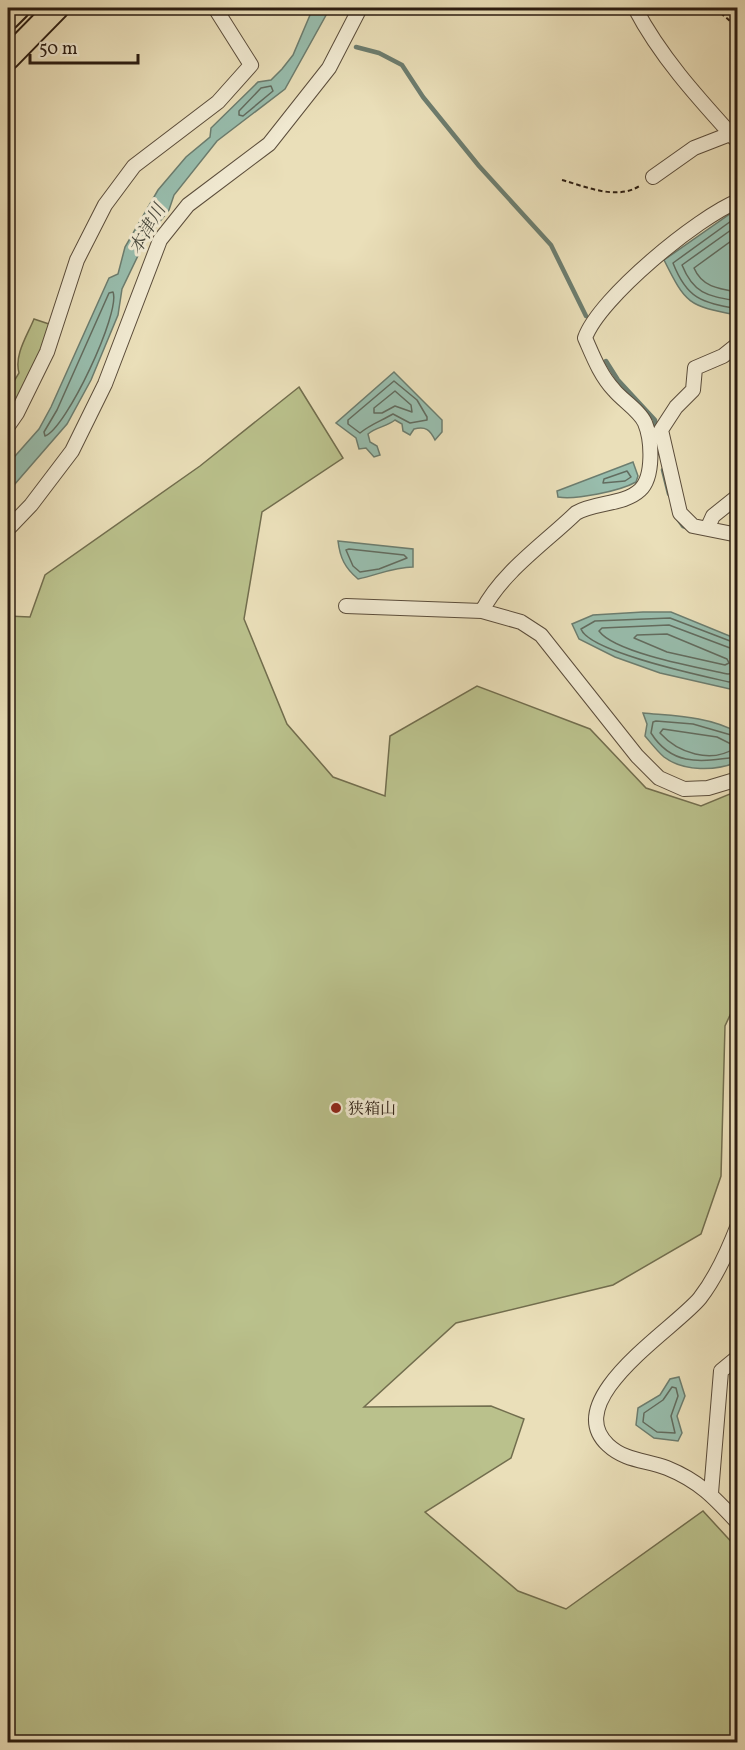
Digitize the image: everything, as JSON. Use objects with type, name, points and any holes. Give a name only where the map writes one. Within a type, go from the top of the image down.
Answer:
[{"type":"highway","points":[[8,18],[18,8]]},
{"type":"highway","points":[[8,58],[57,8]]},
{"type":"street","points":[[8,426],[18,413],[47,352],[77,260],[105,205],[134,166],[218,102],[251,65],[215,8]]},
{"type":"street","points":[[8,529],[31,505],[72,451],[105,384],[160,240],[188,206],[269,144],[329,68],[360,8]]},
{"type":"street","points":[[635,8],[648,33],[734,138],[694,148],[653,177]]},
{"type":"street","points":[[482,611],[490,596],[504,581],[576,513],[589,506],[627,497],[641,489],[649,474],[650,448],[645,422],[612,389],[598,368],[585,338],[590,324],[651,260],[738,201]]},
{"type":"street","points":[[738,344],[723,356],[695,368],[693,390],[676,407],[661,430],[680,513],[693,526],[708,527],[738,536]]},
{"type":"street","points":[[708,527],[713,516],[738,496]]},
{"type":"street","points":[[346,606],[482,611],[521,622],[541,635],[637,756],[659,778],[684,789],[708,788],[738,779]]},
{"type":"street","points":[[738,1225],[725,1259],[699,1299],[627,1364],[609,1384],[597,1413],[598,1430],[607,1445],[628,1459],[664,1467],[695,1481],[711,1493],[738,1523]]},
{"type":"street","points":[[711,1493],[721,1371],[738,1357]]},
{"type":"path","points":[[715,8],[738,28]]},
{"type":"path","points":[[562,180],[620,194],[632,191],[653,177]]},
{"type":"green space","points":[[34,319],[52,325],[40,359],[8,422],[8,391],[19,373],[18,359]]},
{"type":"green space","points":[[299,387],[343,458],[262,512],[244,619],[287,724],[333,777],[385,796],[390,736],[477,686],[590,729],[646,788],[701,806],[737,791],[737,1000],[725,1026],[721,1176],[701,1234],[613,1285],[456,1323],[364,1407],[491,1406],[524,1419],[511,1458],[425,1512],[518,1591],[566,1609],[703,1511],[737,1548],[737,1742],[8,1742],[8,616],[30,617],[45,575],[200,466]]},
{"type":"water","name":"本津川","points":[[313,8],[330,8],[285,89],[217,141],[174,195],[169,210],[146,239],[122,289],[118,315],[91,380],[67,424],[8,492],[8,464],[39,429],[109,278],[118,274],[125,247],[158,190],[186,157],[210,137],[211,128],[258,82],[271,80],[282,69],[293,55]]},
{"type":"water","points":[[737,209],[737,315],[708,309],[690,301],[678,286],[664,260]]},
{"type":"water","points":[[394,372],[442,420],[442,432],[435,440],[425,429],[414,429],[410,435],[403,431],[402,424],[395,420],[368,434],[370,442],[377,446],[380,455],[374,457],[366,448],[359,449],[356,438],[336,423]]},
{"type":"water","points":[[633,462],[638,476],[636,482],[620,489],[598,494],[558,497],[557,491]]},
{"type":"water","points":[[338,541],[413,549],[413,567],[358,579],[344,562]]},
{"type":"water","points":[[671,612],[737,639],[737,686],[730,689],[660,673],[615,657],[579,639],[572,624],[593,615]]},
{"type":"water","points":[[643,713],[703,720],[737,732],[737,762],[720,767],[690,768],[672,762],[661,755],[645,736],[647,724]]},
{"type":"water","points":[[679,1377],[685,1396],[677,1416],[682,1433],[678,1441],[654,1438],[636,1425],[638,1408],[660,1395],[670,1379]]},
{"type":"waterway","points":[[356,47],[379,53],[402,65],[423,97],[479,166],[551,245],[586,316]]},
{"type":"waterway","points":[[606,361],[618,380],[655,420],[656,440]]},
{"type":"waterway","points":[[663,470],[669,494]]},
{"type":"waterway","points":[[676,516],[683,526],[689,528]]},
{"type":"place","name":"狭箱山","points":[[336,1108]]}]
